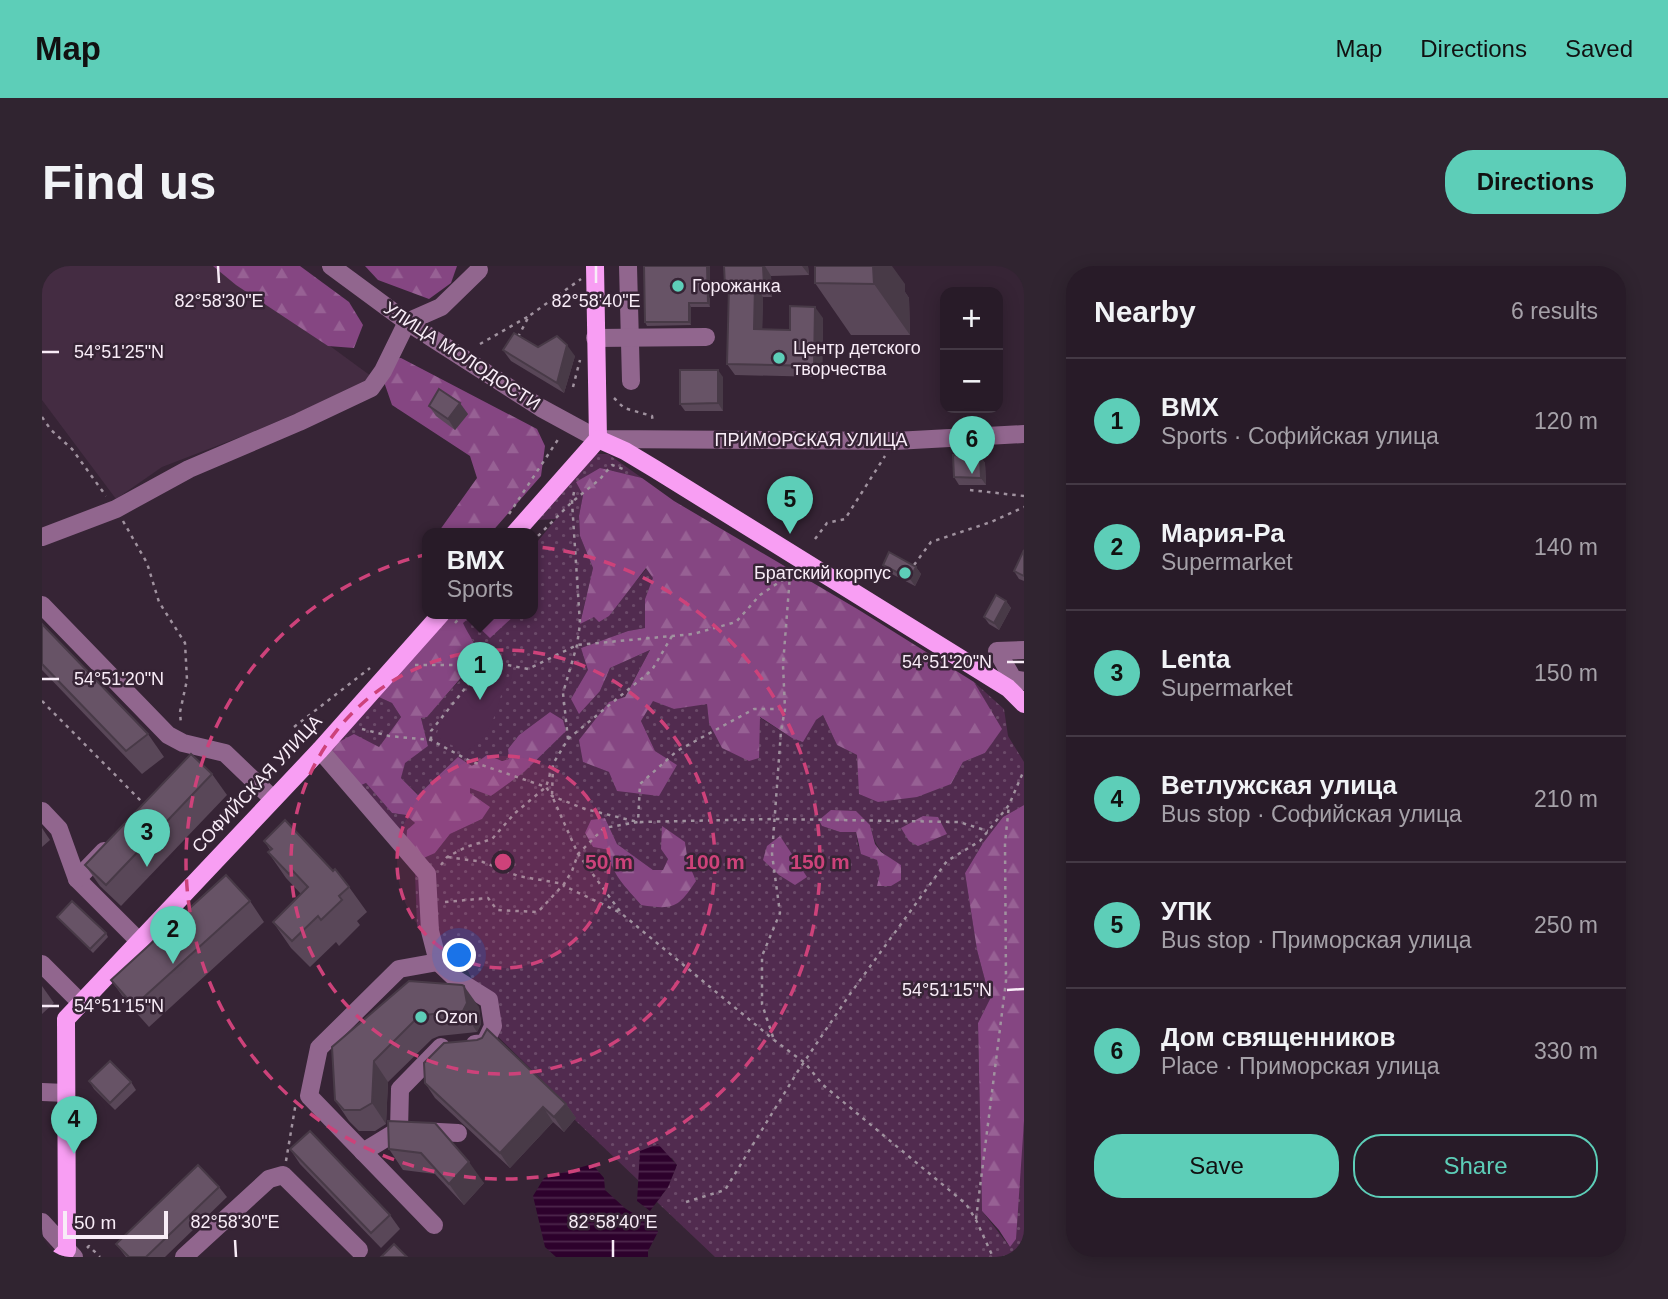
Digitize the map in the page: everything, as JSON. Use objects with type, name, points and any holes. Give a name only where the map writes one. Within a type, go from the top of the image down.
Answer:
[{"type":"main road","points":[[509,528],[598,439],[595,338],[589,271]]},
{"type":"main road","points":[[598,439],[625,451],[1019,687],[1024,704]]},
{"type":"main road","name":"СОФИЙСКАЯ УЛИЦА","points":[[67,1255],[66,1019],[320,750],[437,619]]},
{"type":"street","name":"УЛИЦА МОЛОДОСТИ","points":[[331,266],[407,322],[541,408],[598,439]]},
{"type":"street","points":[[628,266],[631,381]]},
{"type":"street","points":[[42,537],[116,509],[189,469],[371,388],[383,372],[407,322],[441,307],[479,270]]},
{"type":"street","points":[[595,338],[706,337]]},
{"type":"street","name":"ПРИМОРСКАЯ УЛИЦА","points":[[598,439],[895,441],[1024,434]]},
{"type":"street","points":[[42,605],[168,734],[183,743],[225,753],[273,799]]},
{"type":"street","points":[[1019,687],[997,650],[1024,650]]},
{"type":"street","points":[[183,767],[201,747]]},
{"type":"street","points":[[320,750],[427,874],[430,931],[438,962],[457,980],[489,1000],[493,1026],[485,1043],[440,1047],[400,1089],[399,1130]]},
{"type":"street","points":[[42,811],[59,829],[77,879],[138,940]]},
{"type":"street","points":[[77,879],[120,834]]},
{"type":"street","points":[[434,1225],[309,1096],[319,1048],[398,968],[438,962]]},
{"type":"street","points":[[42,964],[81,1003]]},
{"type":"street","points":[[42,1092],[66,1093]]},
{"type":"street","points":[[363,1152],[399,1130],[458,1133]]},
{"type":"street","points":[[184,1257],[269,1179],[284,1175],[358,1250]]},
{"type":"street","points":[[42,1222],[67,1255]]},
{"type":"path","points":[[480,344],[529,316],[589,271]]},
{"type":"path","points":[[518,337],[529,316]]},
{"type":"path","points":[[42,417],[51,430],[72,449],[116,509],[147,563],[159,602],[185,643],[187,680],[180,712],[183,743]]},
{"type":"path","points":[[509,528],[559,438]]},
{"type":"path","points":[[815,538],[827,523],[845,519],[895,441]]},
{"type":"path","points":[[538,537],[612,466],[623,469]]},
{"type":"path","points":[[568,739],[563,693],[577,645],[580,624],[572,502],[576,482]]},
{"type":"path","points":[[970,490],[1024,496]]},
{"type":"path","points":[[914,565],[931,542],[991,522],[1024,507]]},
{"type":"path","points":[[413,665],[454,665],[487,661],[528,669],[577,645],[693,634],[736,622],[760,595],[790,575],[783,665],[785,709],[772,854],[780,913],[762,956],[762,1004],[774,1040]]},
{"type":"path","points":[[436,871],[447,857],[466,847],[492,839],[515,813],[546,787],[553,764],[568,739],[652,670],[671,636]]},
{"type":"path","points":[[431,740],[431,731],[487,661]]},
{"type":"path","points":[[294,727],[374,665]]},
{"type":"path","points":[[42,702],[146,806]]},
{"type":"path","points":[[638,822],[640,784],[677,751],[754,709],[785,709]]},
{"type":"path","points":[[357,728],[389,736],[431,740],[470,761],[546,787],[578,854],[622,914]]},
{"type":"path","points":[[552,796],[553,764]]},
{"type":"path","points":[[686,1202],[724,1190],[850,994],[947,861],[980,841],[1009,805],[1024,770]]},
{"type":"path","points":[[552,796],[586,809],[638,822]]},
{"type":"path","points":[[976,1220],[1006,981],[1005,843],[1009,805]]},
{"type":"path","points":[[444,902],[488,898],[497,910],[538,912],[564,884],[578,854],[604,828],[638,822],[776,819],[959,822],[988,831]]},
{"type":"path","points":[[447,857],[483,862],[518,876],[564,884],[622,914],[805,1063],[823,1085],[966,1204],[993,1257]]},
{"type":"path","points":[[284,1175],[296,1101]]},
{"type":"path","points":[[89,1246],[100,1257]]},
{"type":"shaded area","points":[[42,266],[221,266],[375,379],[253,432],[162,467],[116,499],[42,400]]},
{"type":"shaded area","points":[[594,454],[608,454],[642,478],[622,474],[583,495],[579,516],[580,536],[593,568],[580,623],[617,600],[647,568],[654,578],[645,599],[645,628],[628,631],[581,648],[600,691],[610,668],[650,650],[624,698],[583,762],[609,772],[676,765],[655,751],[641,721],[653,700],[674,709],[707,703],[709,723],[759,758],[759,717],[792,738],[823,715],[837,745],[857,755],[858,769],[951,784],[963,762],[985,753],[1001,729],[974,682],[1004,709],[1008,736],[1024,762],[1024,805],[1003,817],[965,873],[977,950],[990,999],[978,1023],[982,1211],[1010,1247],[1024,1121],[1024,1257],[715,1257],[657,1202],[668,1187],[677,1165],[672,1158],[640,1151],[639,1181],[575,1120],[541,1079],[484,1023],[492,1003],[478,992],[468,971],[417,926],[415,873],[350,790],[366,783],[392,813],[406,815],[416,824],[435,853],[450,834],[482,819],[470,793],[470,787],[492,796],[550,712],[519,735],[508,749],[510,759],[472,766],[434,782],[419,795],[401,778],[404,763],[428,746],[421,718],[427,716],[469,670],[478,647],[462,623],[468,619],[538,619],[538,541],[556,519],[537,520]],"holes":[[[605,818],[617,844],[653,870],[663,871],[668,859],[685,842],[695,881],[641,905],[615,873],[609,850],[593,847],[585,833]],[[870,825],[874,840],[888,857],[900,865],[880,873],[877,860],[858,846],[856,832],[840,832],[822,826]]]},
{"type":"shaded area","points":[[488,667],[507,674],[488,729],[474,746],[464,752],[436,736],[440,725]]},
{"type":"shaded area","points":[[372,694],[392,703],[401,717],[379,747],[328,756]]},
{"type":"shaded area","points":[[658,1144],[677,1165],[668,1187],[650,1211],[637,1201],[640,1151]]},
{"type":"shaded area","points":[[592,1164],[604,1178],[605,1190],[626,1209],[646,1221],[654,1220],[658,1232],[648,1251],[648,1257],[556,1257],[545,1247],[533,1196],[544,1178]]},
{"type":"green space","points":[[213,266],[300,266],[349,302],[363,325],[354,348],[328,346],[236,285]]},
{"type":"green space","points":[[365,266],[457,266],[451,283],[429,299],[378,280]]},
{"type":"green space","points":[[401,358],[537,429],[545,446],[541,476],[495,528],[441,528],[477,478],[470,456],[392,405],[383,379],[389,359]]},
{"type":"green space","points":[[600,468],[642,478],[674,501],[859,610],[974,682],[1002,729],[985,753],[963,762],[951,784],[917,797],[878,802],[859,794],[857,755],[837,745],[823,715],[816,720],[803,742],[760,717],[759,758],[749,761],[722,748],[709,723],[707,704],[674,709],[653,701],[641,721],[655,751],[677,765],[659,796],[617,791],[609,772],[583,762],[579,740],[609,702],[625,697],[650,650],[610,668],[600,691],[579,714],[571,699],[588,670],[581,648],[628,631],[645,628],[645,599],[653,578],[646,568],[609,616],[599,622],[594,617],[580,624],[593,568],[580,536],[579,516],[583,495],[576,482]]},
{"type":"green space","points":[[442,619],[468,619],[463,623],[479,657],[427,717],[421,718],[428,746],[405,763],[401,778],[418,795],[458,757],[472,766],[487,755],[502,761],[509,759],[508,749],[519,735],[550,712],[563,720],[566,731],[524,772],[491,796],[470,788],[470,793],[490,807],[482,819],[450,834],[435,853],[419,860],[406,846],[407,830],[415,823],[406,815],[392,813],[366,783],[350,790],[327,756],[337,743],[354,734],[379,747],[401,717],[392,703],[372,694]]},
{"type":"green space","points":[[470,619],[511,619],[490,638]]},
{"type":"green space","points":[[1024,805],[1024,1121],[1016,1239],[1010,1247],[982,1211],[978,1023],[990,999],[977,950],[965,873],[1003,817]]},
{"type":"green space","points":[[831,810],[856,811],[870,825],[875,844],[881,852],[901,865],[901,880],[891,886],[877,886],[880,873],[877,860],[861,854],[856,832],[840,832],[822,826],[819,820]]},
{"type":"green space","points":[[923,816],[938,817],[947,834],[918,846],[909,841],[901,828]]},
{"type":"green space","points":[[605,818],[617,844],[653,870],[663,870],[668,859],[661,849],[662,826],[685,842],[688,862],[696,881],[679,902],[668,907],[641,905],[615,873],[609,850],[593,847],[585,833],[591,820]]},
{"type":"green space","points":[[780,836],[807,877],[795,885],[763,860],[767,846]]},
{"type":"building","name":"Горожанка","points":[[644,266],[707,266],[708,303],[689,303],[689,322],[645,322]]},
{"type":"building","points":[[724,266],[763,266],[764,286],[755,286],[754,329],[790,330],[790,306],[815,307],[814,366],[727,364],[729,286],[725,286]]},
{"type":"building","points":[[815,266],[873,266],[874,284],[815,283]]},
{"type":"building","points":[[514,333],[538,347],[557,336],[567,345],[557,383],[503,350]]},
{"type":"building","points":[[680,370],[718,370],[718,403],[680,404]]},
{"type":"building","points":[[439,389],[460,403],[448,419],[429,406]]},
{"type":"building","points":[[953,455],[980,456],[981,478],[954,477]]},
{"type":"building","points":[[1024,550],[1024,576],[1014,571]]},
{"type":"building","points":[[889,552],[916,567],[910,579],[883,565]]},
{"type":"building","points":[[996,595],[1006,601],[994,623],[984,617]]},
{"type":"building","points":[[42,624],[148,734],[126,751],[42,664]]},
{"type":"building","points":[[191,754],[212,774],[106,885],[85,865]]},
{"type":"building","points":[[285,820],[333,871],[335,869],[349,887],[339,896],[342,900],[321,920],[318,916],[292,941],[273,922],[308,887],[292,870],[289,874],[268,852],[272,849],[264,841]]},
{"type":"building","points":[[226,875],[250,901],[134,1006],[111,980]]},
{"type":"building","points":[[72,901],[106,933],[90,949],[57,917]]},
{"type":"building","points":[[409,981],[462,985],[467,1003],[463,1011],[417,1018],[374,1061],[372,1103],[360,1110],[344,1110],[335,1100],[332,1047]]},
{"type":"building","points":[[487,1029],[566,1104],[554,1117],[543,1107],[500,1153],[425,1083],[424,1063],[444,1043],[477,1040],[482,1038]]},
{"type":"building","points":[[110,1061],[131,1082],[110,1103],[89,1081]]},
{"type":"building","points":[[388,1121],[435,1123],[469,1162],[449,1184],[421,1153],[389,1149]]},
{"type":"building","points":[[310,1131],[390,1215],[371,1233],[290,1149]]},
{"type":"building","points":[[198,1165],[219,1187],[146,1257],[129,1257],[116,1244]]},
{"type":"building","points":[[394,1244],[407,1257],[381,1257]]},
{"type":"place","name":"Горожанка","points":[[678,286]]},
{"type":"place","name":"Центр детского творчества","points":[[779,358]]},
{"type":"place","name":"Дом священников","points":[[972,474]]},
{"type":"place","name":"УПК","points":[[790,534]]},
{"type":"place","name":"Братский корпус","points":[[905,573]]},
{"type":"place","name":"BMX","points":[[480,700]]},
{"type":"place","name":"Lenta","points":[[147,867]]},
{"type":"place","name":"Мария-Ра","points":[[173,964]]},
{"type":"place","name":"Ozon","points":[[421,1017]]},
{"type":"place","name":"Ветлужская улица","points":[[74,1154]]}]
